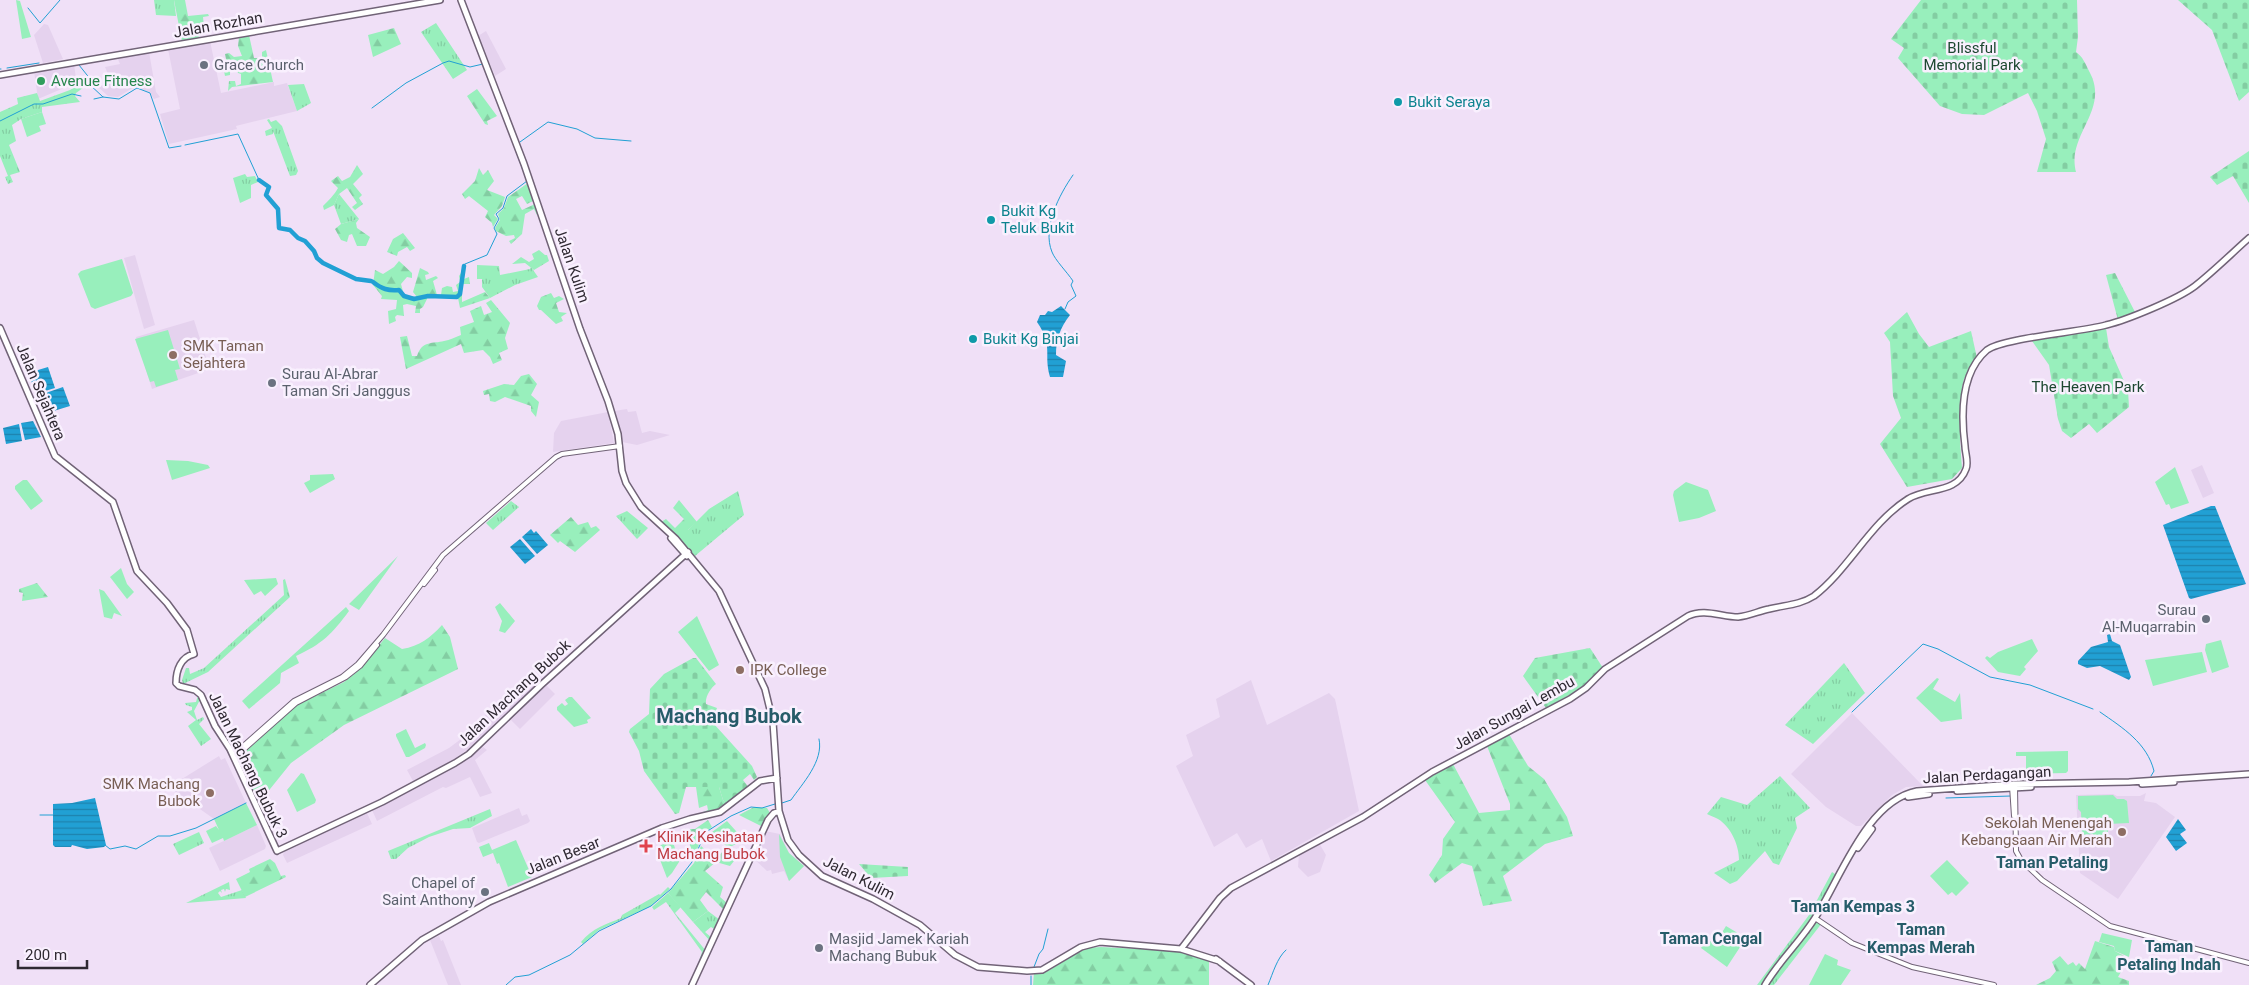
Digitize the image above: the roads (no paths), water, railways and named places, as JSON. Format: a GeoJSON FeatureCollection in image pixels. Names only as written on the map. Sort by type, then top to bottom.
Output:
{"type":"FeatureCollection","features":[{"type":"Feature","properties":{"kind":"main road","name":"Jalan Rozhan"},"geometry":{"type":"LineString","coordinates":[[0,74],[440,0]]}},
{"type":"Feature","properties":{"kind":"main road"},"geometry":{"type":"LineString","coordinates":[[455,0],[464,7]]}},
{"type":"Feature","properties":{"kind":"main road","name":"Jalan Kulim"},"geometry":{"type":"LineString","coordinates":[[461,0],[524,164],[580,329],[608,402],[620,446],[622,471],[629,490],[641,507],[666,529],[715,586],[726,603],[744,647],[765,689],[772,712],[778,807],[791,846],[813,869],[828,879],[885,905],[920,925],[955,956],[974,966],[1000,970],[1035,971],[1045,968],[1092,943],[1190,948],[1213,956],[1251,985]]}},
{"type":"Feature","properties":{"kind":"main road","name":"Jalan Sungai Lembu"},"geometry":{"type":"LineString","coordinates":[[1182,948],[1228,890],[1363,817],[1432,772],[1570,699],[1586,688],[1605,669],[1688,616],[1704,613],[1746,616],[1767,609],[1797,604],[1814,596],[1899,506],[1919,494],[1950,486],[1966,470],[1964,437],[1965,390],[1970,375],[1987,351],[1992,347],[2015,342],[2105,326],[2146,310],[2195,286],[2249,238]]}},
{"type":"Feature","properties":{"kind":"main road","name":"Jalan Sejahtera"},"geometry":{"type":"LineString","coordinates":[[0,328],[55,456],[113,502],[137,571],[167,603],[187,630],[194,654]]}},
{"type":"Feature","properties":{"kind":"main road","name":"Jalan Kulim"},"geometry":{"type":"LineString","coordinates":[[666,529],[678,546],[688,555]]}},
{"type":"Feature","properties":{"kind":"main road"},"geometry":{"type":"LineString","coordinates":[[678,546],[679,559]]}},
{"type":"Feature","properties":{"kind":"main road"},"geometry":{"type":"LineString","coordinates":[[679,559],[688,555]]}},
{"type":"Feature","properties":{"kind":"main road","name":"Jalan Machang Bubok"},"geometry":{"type":"LineString","coordinates":[[277,851],[382,802],[461,759],[478,747],[541,684],[679,559],[688,555]]}},
{"type":"Feature","properties":{"kind":"main road","name":"Jalan Machang Bubuk 3"},"geometry":{"type":"LineString","coordinates":[[194,654],[186,656],[182,660],[176,683],[200,694],[215,726],[233,756],[277,851]]}},
{"type":"Feature","properties":{"kind":"main road","name":"Jalan Perdagangan"},"geometry":{"type":"LineString","coordinates":[[1765,985],[1817,919],[1860,837],[1895,800],[1917,791],[2249,775]]}},
{"type":"Feature","properties":{"kind":"main road","name":"Jalan Besar"},"geometry":{"type":"LineString","coordinates":[[370,985],[422,940],[498,897],[662,828],[720,812],[760,781],[777,778]]}},
{"type":"Feature","properties":{"kind":"main road"},"geometry":{"type":"LineString","coordinates":[[692,985],[768,820],[778,807]]}},
{"type":"Feature","properties":{"kind":"main road"},"geometry":{"type":"LineString","coordinates":[[1188,939],[1190,948]]}},
{"type":"Feature","properties":{"kind":"main road","name":"Jalan Kulim"},"geometry":{"type":"LineString","coordinates":[[1182,948],[1219,961]]}},
{"type":"Feature","properties":{"kind":"street"},"geometry":{"type":"LineString","coordinates":[[233,756],[296,703],[343,679],[360,666],[429,578],[439,564],[440,559],[556,457],[562,454],[620,446]]}},
{"type":"Feature","properties":{"kind":"street"},"geometry":{"type":"LineString","coordinates":[[2013,786],[2016,848],[2021,860],[2042,880],[2104,923],[2249,963]]}},
{"type":"Feature","properties":{"kind":"street"},"geometry":{"type":"LineString","coordinates":[[1817,919],[1852,944],[1912,967],[1994,985]]}},
{"type":"Feature","properties":{"kind":"water"},"geometry":{"type":"Polygon","coordinates":[[[1061,306],[1070,315],[1059,334],[1056,355],[1066,361],[1063,377],[1050,377],[1047,361],[1047,344],[1037,322],[1040,315],[1045,315],[1048,311],[1052,312],[1061,306]]]}},
{"type":"Feature","properties":{"kind":"water"},"geometry":{"type":"Polygon","coordinates":[[[48,367],[55,388],[45,391],[42,386],[34,388],[28,373],[48,367]]]}},
{"type":"Feature","properties":{"kind":"water"},"geometry":{"type":"Polygon","coordinates":[[[63,387],[70,406],[47,413],[40,395],[63,387]]]}},
{"type":"Feature","properties":{"kind":"water"},"geometry":{"type":"Polygon","coordinates":[[[33,421],[41,437],[25,440],[21,423],[33,421]]]}},
{"type":"Feature","properties":{"kind":"water"},"geometry":{"type":"Polygon","coordinates":[[[19,424],[22,441],[6,444],[3,428],[19,424]]]}},
{"type":"Feature","properties":{"kind":"water"},"geometry":{"type":"Polygon","coordinates":[[[2215,506],[2246,584],[2191,599],[2189,598],[2163,525],[2215,506]]]}},
{"type":"Feature","properties":{"kind":"water"},"geometry":{"type":"Polygon","coordinates":[[[531,529],[534,533],[536,531],[548,545],[537,554],[522,537],[531,529]]]}},
{"type":"Feature","properties":{"kind":"water"},"geometry":{"type":"Polygon","coordinates":[[[520,539],[535,556],[525,564],[510,547],[520,539]]]}},
{"type":"Feature","properties":{"kind":"water"},"geometry":{"type":"Polygon","coordinates":[[[2110,634],[2112,641],[2120,645],[2131,677],[2129,680],[2100,666],[2087,668],[2078,664],[2078,661],[2091,647],[2108,642],[2107,635],[2110,634]]]}},
{"type":"Feature","properties":{"kind":"water"},"geometry":{"type":"Polygon","coordinates":[[[95,798],[106,845],[104,847],[87,849],[72,845],[71,847],[55,847],[53,845],[53,804],[72,803],[95,798]]]}},
{"type":"Feature","properties":{"kind":"water"},"geometry":{"type":"Polygon","coordinates":[[[2178,819],[2186,830],[2180,834],[2187,843],[2176,851],[2166,837],[2178,819]]]}},
{"type":"Feature","properties":{"kind":"waterway"},"geometry":{"type":"LineString","coordinates":[[28,8],[40,23],[60,0]]}},
{"type":"Feature","properties":{"kind":"waterway"},"geometry":{"type":"LineString","coordinates":[[372,108],[406,83],[443,63],[449,61],[470,67],[483,64]]}},
{"type":"Feature","properties":{"kind":"waterway"},"geometry":{"type":"LineString","coordinates":[[7,68],[39,63]]}},
{"type":"Feature","properties":{"kind":"waterway"},"geometry":{"type":"LineString","coordinates":[[79,65],[91,80],[88,83],[103,97],[119,99],[137,88],[150,93],[169,148],[181,146]]}},
{"type":"Feature","properties":{"kind":"waterway"},"geometry":{"type":"LineString","coordinates":[[0,121],[34,104],[43,104],[72,94],[81,96]]}},
{"type":"Feature","properties":{"kind":"waterway"},"geometry":{"type":"LineString","coordinates":[[94,99],[103,97]]}},
{"type":"Feature","properties":{"kind":"waterway"},"geometry":{"type":"LineString","coordinates":[[520,142],[548,122],[577,129],[595,138],[631,141]]}},
{"type":"Feature","properties":{"kind":"waterway"},"geometry":{"type":"LineString","coordinates":[[185,145],[238,134],[259,180]]}},
{"type":"Feature","properties":{"kind":"waterway"},"geometry":{"type":"LineString","coordinates":[[465,264],[487,255],[497,234],[494,228],[499,219],[496,214],[503,208],[507,196],[527,181],[514,146]]}},
{"type":"Feature","properties":{"kind":"waterway"},"geometry":{"type":"LineString","coordinates":[[1065,309],[1068,302],[1076,296],[1071,285],[1073,281],[1052,252],[1049,243],[1049,233],[1054,212],[1062,192],[1073,175]]}},
{"type":"Feature","properties":{"kind":"waterway"},"geometry":{"type":"LineString","coordinates":[[259,180],[269,187],[266,195],[278,209],[279,228],[290,230],[298,238],[305,241],[323,263],[356,279],[371,281]]}},
{"type":"Feature","properties":{"kind":"waterway"},"geometry":{"type":"LineString","coordinates":[[373,282],[385,289],[399,290],[404,296],[414,299],[428,296],[457,297],[460,294],[464,266]]}},
{"type":"Feature","properties":{"kind":"waterway"},"geometry":{"type":"LineString","coordinates":[[1852,712],[1923,644],[1938,649],[1990,677],[2030,685],[2093,709]]}},
{"type":"Feature","properties":{"kind":"waterway"},"geometry":{"type":"LineString","coordinates":[[2100,712],[2125,730],[2140,744],[2151,761],[2154,771],[2151,776]]}},
{"type":"Feature","properties":{"kind":"waterway"},"geometry":{"type":"LineString","coordinates":[[779,804],[791,800],[811,772],[818,756],[819,739]]}},
{"type":"Feature","properties":{"kind":"waterway"},"geometry":{"type":"LineString","coordinates":[[1946,798],[2011,796]]}},
{"type":"Feature","properties":{"kind":"waterway"},"geometry":{"type":"LineString","coordinates":[[105,845],[110,849],[125,846],[136,849],[158,836],[170,836],[196,828],[246,803]]}},
{"type":"Feature","properties":{"kind":"waterway"},"geometry":{"type":"LineString","coordinates":[[506,985],[515,977],[529,975],[570,955],[599,931],[651,906],[671,889],[692,862],[706,832],[731,816],[751,807],[762,808],[775,804]]}},
{"type":"Feature","properties":{"kind":"waterway"},"geometry":{"type":"LineString","coordinates":[[40,815],[53,815]]}},
{"type":"Feature","properties":{"kind":"waterway"},"geometry":{"type":"LineString","coordinates":[[1034,967],[1043,949],[1048,929]]}},
{"type":"Feature","properties":{"kind":"waterway"},"geometry":{"type":"LineString","coordinates":[[1268,985],[1278,961],[1286,950]]}},
{"type":"Feature","properties":{"kind":"waterway"},"geometry":{"type":"LineString","coordinates":[[1031,976],[1031,985]]}},
{"type":"Feature","properties":{"kind":"place","name":"Grace Church"},"geometry":{"type":"Point","coordinates":[204,65]}},
{"type":"Feature","properties":{"kind":"place","name":"Avenue Fitness"},"geometry":{"type":"Point","coordinates":[41,81]}},
{"type":"Feature","properties":{"kind":"place","name":"Bukit Seraya"},"geometry":{"type":"Point","coordinates":[1398,102]}},
{"type":"Feature","properties":{"kind":"place","name":"Bukit Kg Teluk Bukit"},"geometry":{"type":"Point","coordinates":[991,220]}},
{"type":"Feature","properties":{"kind":"place","name":"Bukit Kg Binjai"},"geometry":{"type":"Point","coordinates":[973,339]}},
{"type":"Feature","properties":{"kind":"place","name":"SMK Taman Sejahtera"},"geometry":{"type":"Point","coordinates":[173,355]}},
{"type":"Feature","properties":{"kind":"place","name":"Surau Al-Abrar Taman Sri Janggus"},"geometry":{"type":"Point","coordinates":[272,383]}},
{"type":"Feature","properties":{"kind":"place","name":"Surau Al-Muqarrabin"},"geometry":{"type":"Point","coordinates":[2206,619]}},
{"type":"Feature","properties":{"kind":"place","name":"IPK College"},"geometry":{"type":"Point","coordinates":[740,670]}},
{"type":"Feature","properties":{"kind":"place","name":"SMK Machang Bubok"},"geometry":{"type":"Point","coordinates":[210,793]}},
{"type":"Feature","properties":{"kind":"place","name":"Sekolah Menengah Kebangsaan Air Merah"},"geometry":{"type":"Point","coordinates":[2122,832]}},
{"type":"Feature","properties":{"kind":"place","name":"Klinik Kesihatan Machang Bubok"},"geometry":{"type":"Point","coordinates":[646,846]}},
{"type":"Feature","properties":{"kind":"place","name":"Chapel of Saint Anthony"},"geometry":{"type":"Point","coordinates":[485,892]}},
{"type":"Feature","properties":{"kind":"place","name":"Masjid Jamek Kariah Machang Bubuk"},"geometry":{"type":"Point","coordinates":[819,948]}},
{"type":"Feature","properties":{"kind":"district","name":"Machang Bubok"},"geometry":{"type":"Point","coordinates":[729,716]}},
{"type":"Feature","properties":{"kind":"district","name":"Taman Petaling"},"geometry":{"type":"Point","coordinates":[2052,862]}},
{"type":"Feature","properties":{"kind":"district","name":"Taman Kempas 3"},"geometry":{"type":"Point","coordinates":[1853,906]}},
{"type":"Feature","properties":{"kind":"district","name":"Taman Cengal"},"geometry":{"type":"Point","coordinates":[1711,938]}},
{"type":"Feature","properties":{"kind":"district","name":"Taman Kempas Merah"},"geometry":{"type":"Point","coordinates":[1921,938]}},
{"type":"Feature","properties":{"kind":"district","name":"Taman Petaling Indah"},"geometry":{"type":"Point","coordinates":[2169,955]}},
{"type":"Feature","properties":{"kind":"park label","name":"Blissful Memorial Park"},"geometry":{"type":"Point","coordinates":[1972,56]}},
{"type":"Feature","properties":{"kind":"park label","name":"The Heaven Park"},"geometry":{"type":"Point","coordinates":[2088,387]}}]}
